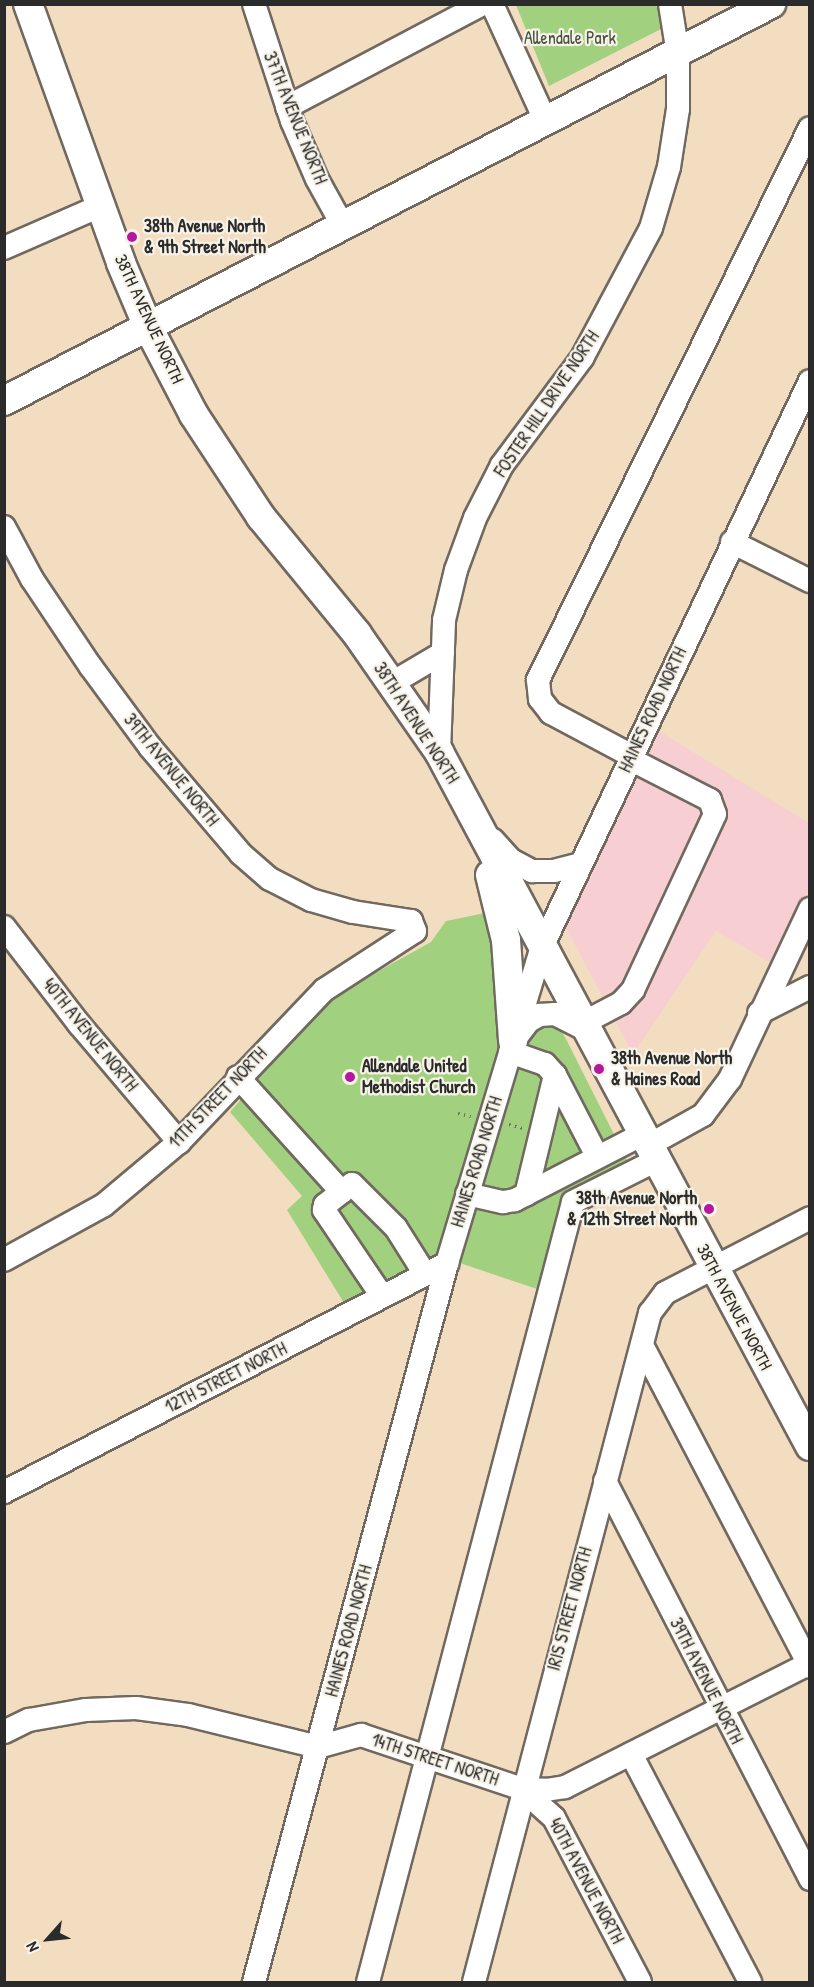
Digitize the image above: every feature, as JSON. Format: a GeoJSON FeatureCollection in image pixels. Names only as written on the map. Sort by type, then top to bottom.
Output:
{"type":"FeatureCollection","features":[{"type":"Feature","properties":{"kind":"main road","name":"38TH AVENUE NORTH"},"geometry":{"type":"LineString","coordinates":[[28,4],[100,206],[148,327],[194,415],[261,518],[392,683],[439,752],[650,1146],[712,1268],[810,1446]]}},
{"type":"Feature","properties":{"kind":"main road"},"geometry":{"type":"LineString","coordinates":[[4,401],[344,228],[545,120],[678,54],[759,6]]}},
{"type":"Feature","properties":{"kind":"main road"},"geometry":{"type":"LineString","coordinates":[[478,824],[478,839],[498,897],[506,940],[512,1047]]}},
{"type":"Feature","properties":{"kind":"street","name":"37TH AVENUE NORTH"},"geometry":{"type":"LineString","coordinates":[[254,4],[287,107],[317,179],[344,228]]}},
{"type":"Feature","properties":{"kind":"street"},"geometry":{"type":"LineString","coordinates":[[287,107],[482,4]]}},
{"type":"Feature","properties":{"kind":"street"},"geometry":{"type":"LineString","coordinates":[[492,4],[545,120]]}},
{"type":"Feature","properties":{"kind":"street","name":"FOSTER HILL DRIVE NORTH"},"geometry":{"type":"LineString","coordinates":[[439,752],[444,620],[456,570],[475,518],[502,465],[582,358],[651,228],[669,166],[678,109],[678,54],[670,4]]}},
{"type":"Feature","properties":{"kind":"street"},"geometry":{"type":"LineString","coordinates":[[597,1156],[555,1075],[545,1064],[512,1047],[529,1021],[540,1016],[555,1014],[585,1027],[621,1003],[633,990],[715,814],[710,800],[551,713],[540,699],[538,680],[810,128]]}},
{"type":"Feature","properties":{"kind":"street"},"geometry":{"type":"LineString","coordinates":[[4,248],[100,206]]}},
{"type":"Feature","properties":{"kind":"street","name":"HAINES ROAD NORTH"},"geometry":{"type":"LineString","coordinates":[[254,1983],[447,1263],[542,947],[810,381]]}},
{"type":"Feature","properties":{"kind":"street","name":"39TH AVENUE NORTH"},"geometry":{"type":"LineString","coordinates":[[4,527],[32,579],[97,676],[150,747],[240,854],[270,879],[311,900],[353,912],[411,921]]}},
{"type":"Feature","properties":{"kind":"street"},"geometry":{"type":"LineString","coordinates":[[732,542],[810,580]]}},
{"type":"Feature","properties":{"kind":"street"},"geometry":{"type":"LineString","coordinates":[[392,683],[443,653]]}},
{"type":"Feature","properties":{"kind":"street"},"geometry":{"type":"LineString","coordinates":[[478,824],[511,860],[532,871],[554,871],[581,864]]}},
{"type":"Feature","properties":{"kind":"street"},"geometry":{"type":"LineString","coordinates":[[368,1983],[573,1202],[650,1146],[703,1114],[729,1079],[810,909]]}},
{"type":"Feature","properties":{"kind":"street","name":"11TH STREET NORTH"},"geometry":{"type":"LineString","coordinates":[[4,1260],[104,1204],[179,1142],[238,1077],[324,990],[409,938],[415,931],[411,921]]}},
{"type":"Feature","properties":{"kind":"street","name":"40TH AVENUE NORTH"},"geometry":{"type":"LineString","coordinates":[[4,927],[79,1024],[179,1142]]}},
{"type":"Feature","properties":{"kind":"street"},"geometry":{"type":"LineString","coordinates":[[759,1013],[810,987]]}},
{"type":"Feature","properties":{"kind":"street"},"geometry":{"type":"LineString","coordinates":[[526,1195],[555,1075]]}},
{"type":"Feature","properties":{"kind":"street"},"geometry":{"type":"LineString","coordinates":[[238,1077],[342,1192]]}},
{"type":"Feature","properties":{"kind":"street"},"geometry":{"type":"LineString","coordinates":[[467,1194],[502,1202],[526,1195],[597,1156],[650,1146]]}},
{"type":"Feature","properties":{"kind":"street"},"geometry":{"type":"LineString","coordinates":[[382,1296],[324,1210],[342,1192],[355,1184],[402,1236],[424,1274]]}},
{"type":"Feature","properties":{"kind":"street"},"geometry":{"type":"LineString","coordinates":[[712,1268],[810,1218]]}},
{"type":"Feature","properties":{"kind":"street","name":"12TH STREET NORTH"},"geometry":{"type":"LineString","coordinates":[[4,1492],[447,1263]]}},
{"type":"Feature","properties":{"kind":"street","name":"IRIS STREET NORTH"},"geometry":{"type":"LineString","coordinates":[[474,1983],[522,1789],[650,1313],[665,1293],[712,1268]]}},
{"type":"Feature","properties":{"kind":"street"},"geometry":{"type":"LineString","coordinates":[[642,1345],[809,1664]]}},
{"type":"Feature","properties":{"kind":"street","name":"39TH AVENUE NORTH"},"geometry":{"type":"LineString","coordinates":[[605,1481],[719,1709],[810,1879]]}},
{"type":"Feature","properties":{"kind":"street","name":"14TH STREET NORTH"},"geometry":{"type":"LineString","coordinates":[[4,1732],[29,1720],[86,1710],[136,1708],[188,1715],[318,1747],[361,1736],[522,1789],[566,1787],[809,1664]]}},
{"type":"Feature","properties":{"kind":"street"},"geometry":{"type":"LineString","coordinates":[[631,1754],[750,1983]]}},
{"type":"Feature","properties":{"kind":"street","name":"40TH AVENUE NORTH"},"geometry":{"type":"LineString","coordinates":[[522,1789],[554,1818],[640,1983]]}},
{"type":"Feature","properties":{"kind":"path"},"geometry":{"type":"LineString","coordinates":[[458,1113],[480,1118]]}},
{"type":"Feature","properties":{"kind":"shaded area"},"geometry":{"type":"Polygon","coordinates":[[[654,728],[809,823],[809,888],[773,964],[716,931],[633,1054],[563,922],[654,728]]]}},
{"type":"Feature","properties":{"kind":"green space","name":"Allendale Park"},"geometry":{"type":"Polygon","coordinates":[[[516,5],[660,5],[665,27],[549,86],[516,5]]]}},
{"type":"Feature","properties":{"kind":"green space"},"geometry":{"type":"Polygon","coordinates":[[[490,912],[547,1024],[557,1024],[566,1039],[633,1172],[573,1202],[549,1293],[436,1255],[344,1303],[287,1210],[302,1196],[230,1112],[309,1020],[348,988],[431,942],[446,921],[490,912]]]}},
{"type":"Feature","properties":{"kind":"place","name":"38th Avenue North & 9th Street North"},"geometry":{"type":"Point","coordinates":[132,237]}},
{"type":"Feature","properties":{"kind":"place","name":"38th Avenue North & Haines Road"},"geometry":{"type":"Point","coordinates":[599,1069]}},
{"type":"Feature","properties":{"kind":"place","name":"Allendale United Methodist Church"},"geometry":{"type":"Point","coordinates":[350,1077]}},
{"type":"Feature","properties":{"kind":"place","name":"38th Avenue North & 12th Street North"},"geometry":{"type":"Point","coordinates":[709,1209]}}]}
